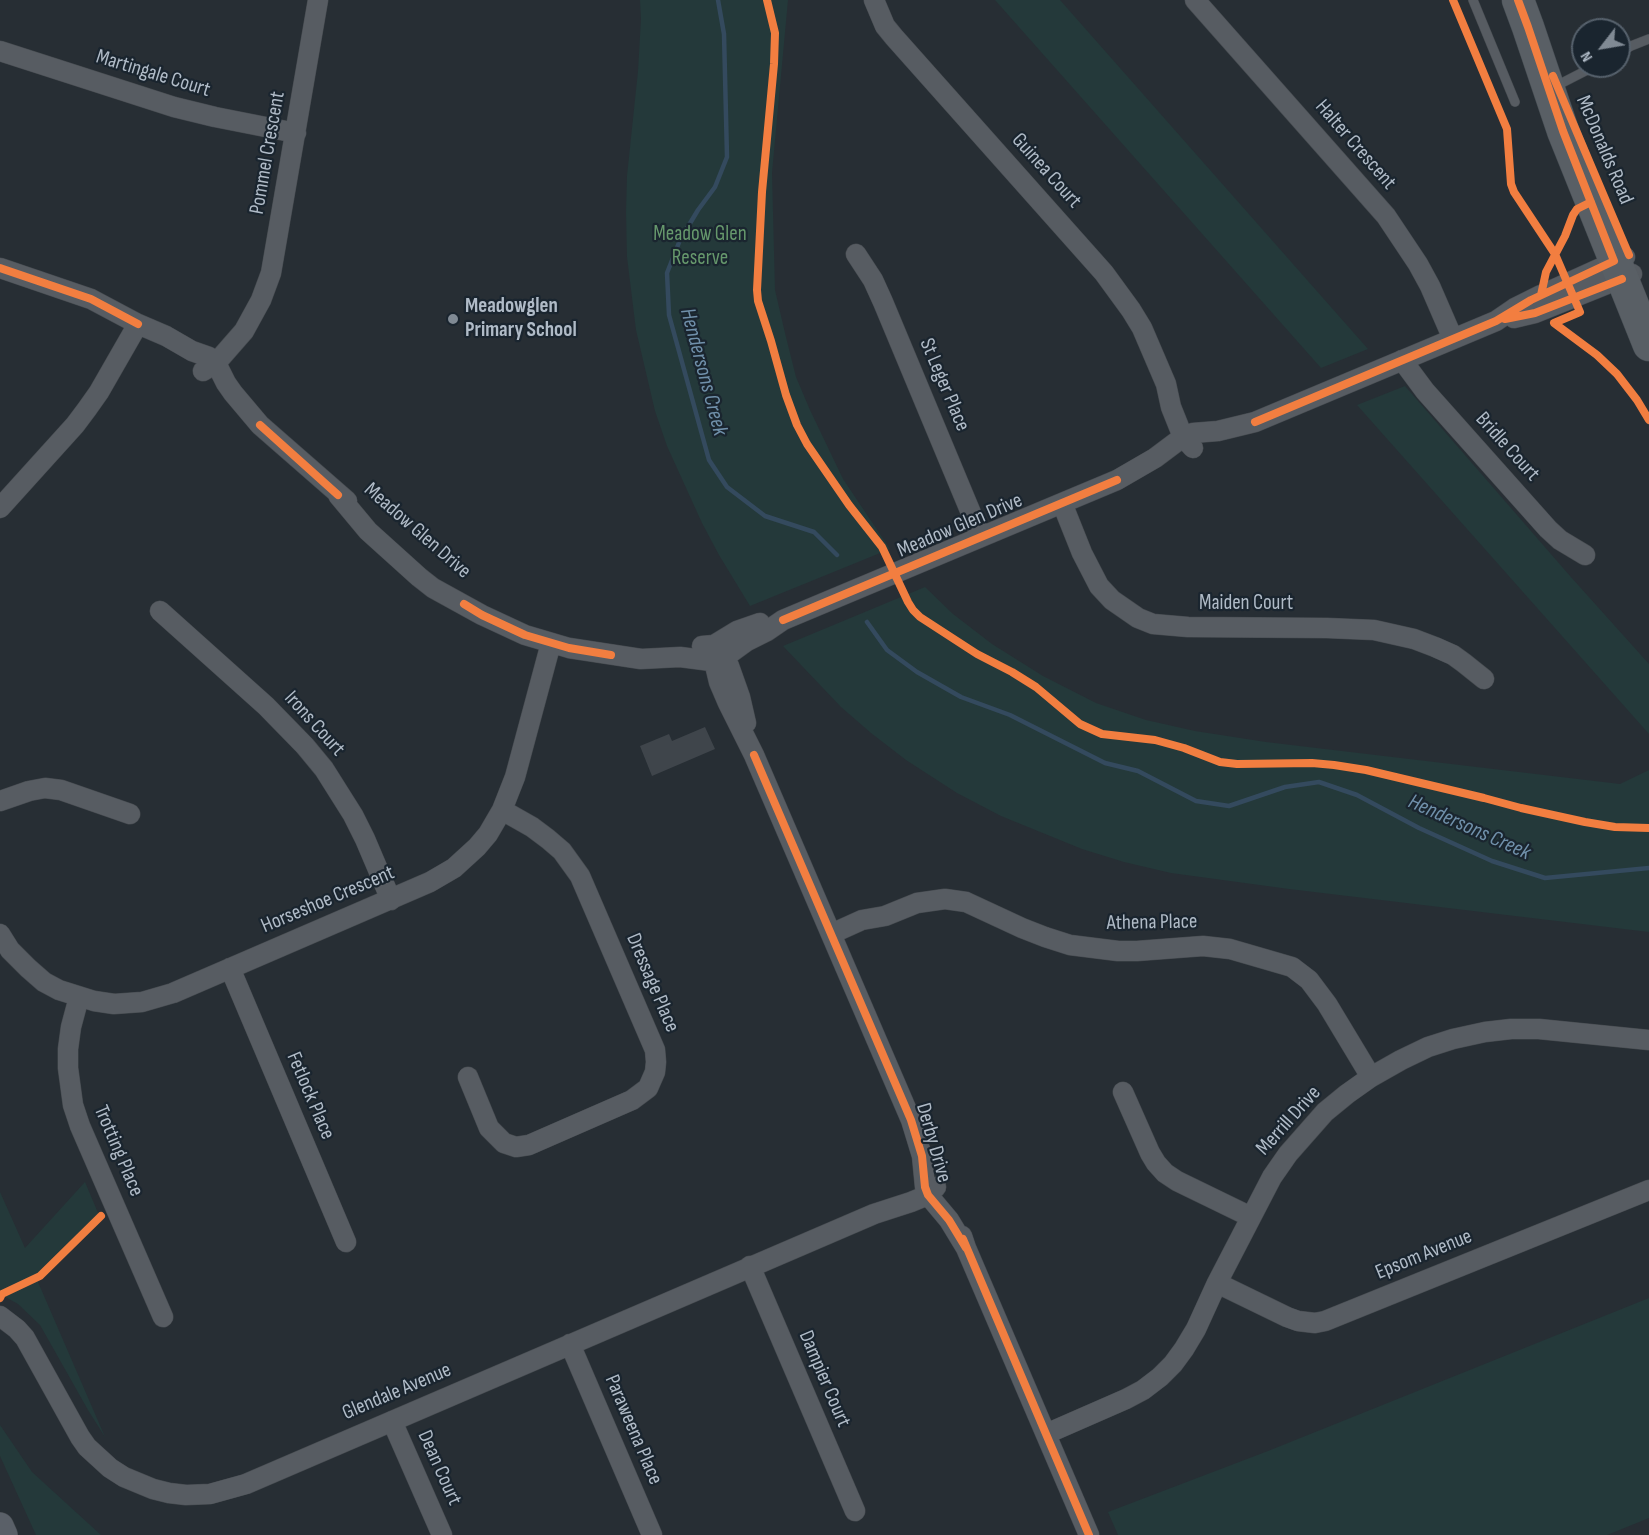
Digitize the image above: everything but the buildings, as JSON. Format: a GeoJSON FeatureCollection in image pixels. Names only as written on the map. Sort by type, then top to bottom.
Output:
{"type":"FeatureCollection","features":[{"type":"Feature","properties":{"kind":"main road","name":"McDonalds Road"},"geometry":{"type":"LineString","coordinates":[[1523,14],[1553,88],[1563,131],[1625,267],[1649,345]]}},
{"type":"Feature","properties":{"kind":"main road","name":"McDonalds Road"},"geometry":{"type":"LineString","coordinates":[[1625,267],[1649,303]]}},
{"type":"Feature","properties":{"kind":"main road"},"geometry":{"type":"LineString","coordinates":[[0,1526],[4,1535]]}},
{"type":"Feature","properties":{"kind":"street","name":"Pommel Crescent"},"geometry":{"type":"LineString","coordinates":[[209,364],[254,311],[266,288],[274,258],[318,0]]}},
{"type":"Feature","properties":{"kind":"street","name":"Guinea Court"},"geometry":{"type":"LineString","coordinates":[[874,0],[885,26],[894,37],[1104,273],[1131,310],[1142,328],[1166,384],[1171,407],[1190,439]]}},
{"type":"Feature","properties":{"kind":"street","name":"Halter Crescent"},"geometry":{"type":"LineString","coordinates":[[1196,0],[1386,216],[1430,286],[1453,339]]}},
{"type":"Feature","properties":{"kind":"street","name":"Martingale Court"},"geometry":{"type":"LineString","coordinates":[[0,51],[174,107],[296,133]]}},
{"type":"Feature","properties":{"kind":"street","name":"St Leger Place"},"geometry":{"type":"LineString","coordinates":[[856,254],[873,280],[883,302],[981,537]]}},
{"type":"Feature","properties":{"kind":"street","name":"Meadow Glen Drive"},"geometry":{"type":"LineString","coordinates":[[209,364],[219,396],[260,425],[338,495],[368,531],[433,588],[501,625],[568,648],[612,655],[670,645],[708,646],[718,654],[737,631],[763,622],[783,620],[1117,480],[1156,471],[1182,453],[1190,439],[1222,444],[1255,423],[1496,321],[1535,313],[1625,267]]}},
{"type":"Feature","properties":{"kind":"street"},"geometry":{"type":"LineString","coordinates":[[0,268],[91,299],[138,324],[167,352],[177,358],[195,365],[209,364]]}},
{"type":"Feature","properties":{"kind":"street"},"geometry":{"type":"LineString","coordinates":[[0,508],[87,409],[138,324]]}},
{"type":"Feature","properties":{"kind":"street","name":"Bridle Court"},"geometry":{"type":"LineString","coordinates":[[1402,360],[1425,391],[1548,529],[1560,540],[1585,555]]}},
{"type":"Feature","properties":{"kind":"street","name":"Maiden Court"},"geometry":{"type":"LineString","coordinates":[[1062,503],[1090,571],[1099,586],[1112,600],[1138,618],[1153,624],[1168,626],[1374,630],[1414,639],[1435,647],[1464,663],[1484,679]]}},
{"type":"Feature","properties":{"kind":"street","name":"Irons Court"},"geometry":{"type":"LineString","coordinates":[[160,611],[287,726],[317,761],[353,815],[391,900]]}},
{"type":"Feature","properties":{"kind":"street","name":"Horseshoe Crescent"},"geometry":{"type":"LineString","coordinates":[[0,934],[28,969],[59,990],[79,997],[114,1004],[142,1002],[173,993],[442,876],[465,859],[488,834],[502,810],[515,777],[551,644]]}},
{"type":"Feature","properties":{"kind":"street","name":"Derby Drive"},"geometry":{"type":"LineString","coordinates":[[718,654],[740,698],[754,755],[911,1120],[930,1189],[966,1248],[1089,1535]]}},
{"type":"Feature","properties":{"kind":"street"},"geometry":{"type":"LineString","coordinates":[[0,801],[45,788],[61,790],[130,814]]}},
{"type":"Feature","properties":{"kind":"street","name":"Dressage Place"},"geometry":{"type":"LineString","coordinates":[[468,1077],[494,1135],[504,1143],[523,1147],[632,1100],[648,1088],[655,1072],[655,1050],[580,876],[562,851],[548,839],[502,810]]}},
{"type":"Feature","properties":{"kind":"street","name":"Athena Place"},"geometry":{"type":"LineString","coordinates":[[833,939],[862,920],[885,916],[917,903],[956,900],[977,906],[998,918],[1070,945],[1128,951],[1216,947],[1230,949],[1282,963],[1292,967],[1309,980],[1327,1004],[1371,1077]]}},
{"type":"Feature","properties":{"kind":"street","name":"Fetlock Place"},"geometry":{"type":"LineString","coordinates":[[230,968],[346,1242]]}},
{"type":"Feature","properties":{"kind":"street","name":"Trotting Place"},"geometry":{"type":"LineString","coordinates":[[79,997],[68,1049],[73,1106],[163,1317]]}},
{"type":"Feature","properties":{"kind":"street","name":"Merrill Drive"},"geometry":{"type":"LineString","coordinates":[[1046,1434],[1143,1390],[1173,1364],[1196,1329],[1272,1177],[1288,1154],[1325,1112],[1371,1077],[1428,1047],[1485,1032],[1539,1029],[1649,1040]]}},
{"type":"Feature","properties":{"kind":"street"},"geometry":{"type":"LineString","coordinates":[[1123,1092],[1150,1153],[1164,1173],[1251,1217]]}},
{"type":"Feature","properties":{"kind":"street","name":"Glendale Avenue"},"geometry":{"type":"LineString","coordinates":[[0,1316],[25,1338],[87,1447],[110,1468],[138,1484],[161,1491],[198,1495],[228,1490],[246,1484],[750,1266],[874,1214],[911,1202],[930,1189]]}},
{"type":"Feature","properties":{"kind":"street","name":"Epsom Avenue"},"geometry":{"type":"LineString","coordinates":[[1217,1283],[1287,1317],[1316,1323],[1649,1190]]}},
{"type":"Feature","properties":{"kind":"street","name":"Dampier Court"},"geometry":{"type":"LineString","coordinates":[[750,1266],[855,1511]]}},
{"type":"Feature","properties":{"kind":"street","name":"Paraweena Place"},"geometry":{"type":"LineString","coordinates":[[570,1344],[652,1535]]}},
{"type":"Feature","properties":{"kind":"street","name":"Dean Court"},"geometry":{"type":"LineString","coordinates":[[392,1420],[442,1535]]}},
{"type":"Feature","properties":{"kind":"lane"},"geometry":{"type":"LineString","coordinates":[[1473,0],[1515,102]]}},
{"type":"Feature","properties":{"kind":"lane"},"geometry":{"type":"LineString","coordinates":[[1631,46],[1649,39]]}},
{"type":"Feature","properties":{"kind":"lane"},"geometry":{"type":"LineString","coordinates":[[1553,88],[1572,78]]}},
{"type":"Feature","properties":{"kind":"green space","name":"Meadow Glen Reserve"},"geometry":{"type":"Polygon","coordinates":[[[640,0],[788,0],[772,173],[775,290],[796,377],[810,410],[843,479],[890,549],[750,606],[702,523],[667,446],[655,411],[636,330],[627,257],[626,212],[627,176],[638,71],[640,0]]]}},
{"type":"Feature","properties":{"kind":"green space"},"geometry":{"type":"Polygon","coordinates":[[[995,0],[1060,0],[1368,349],[1321,368],[995,0]]]}},
{"type":"Feature","properties":{"kind":"green space"},"geometry":{"type":"Polygon","coordinates":[[[1405,386],[1649,664],[1649,734],[1357,405],[1405,386]]]}},
{"type":"Feature","properties":{"kind":"green space"},"geometry":{"type":"Polygon","coordinates":[[[925,587],[953,614],[992,644],[1043,676],[1096,703],[1146,720],[1195,731],[1266,742],[1620,784],[1649,770],[1649,932],[1171,873],[1082,849],[1001,816],[957,793],[906,760],[871,733],[841,707],[783,646],[925,587]]]}},
{"type":"Feature","properties":{"kind":"green space"},"geometry":{"type":"Polygon","coordinates":[[[85,1182],[101,1220],[38,1282],[105,1437],[40,1325],[18,1304],[0,1294],[0,1192],[25,1248],[85,1182]]]}},
{"type":"Feature","properties":{"kind":"green space"},"geometry":{"type":"Polygon","coordinates":[[[1649,1298],[1649,1518],[1607,1535],[1118,1535],[1108,1512],[1268,1451],[1649,1298]]]}},
{"type":"Feature","properties":{"kind":"green space"},"geometry":{"type":"Polygon","coordinates":[[[0,1425],[32,1472],[101,1535],[36,1535],[0,1456],[0,1425]]]}},
{"type":"Feature","properties":{"kind":"waterway","name":"Hendersons Creek"},"geometry":{"type":"LineString","coordinates":[[718,0],[724,34],[727,157],[715,187],[680,240],[667,273],[669,315],[709,460],[727,487],[765,516],[814,532],[837,555]]}},
{"type":"Feature","properties":{"kind":"waterway","name":"Hendersons Creek"},"geometry":{"type":"LineString","coordinates":[[867,622],[887,650],[917,672],[961,697],[1010,715],[1105,763],[1138,771],[1196,801],[1229,806],[1285,787],[1319,782],[1357,795],[1419,828],[1492,861],[1545,878],[1649,868]]}},
{"type":"Feature","properties":{"kind":"cycle path"},"geometry":{"type":"LineString","coordinates":[[767,0],[775,33],[762,192],[758,301],[797,425],[807,444],[849,505],[882,547],[908,602],[920,617],[977,654],[1036,687],[1080,724],[1102,734],[1155,740],[1220,762],[1237,764],[1312,763],[1366,770],[1585,822],[1615,827],[1649,828]]}},
{"type":"Feature","properties":{"kind":"cycle path"},"geometry":{"type":"LineString","coordinates":[[1453,0],[1507,129],[1511,184],[1514,192],[1555,254],[1580,312],[1554,323],[1597,355],[1617,374],[1649,420]]}},
{"type":"Feature","properties":{"kind":"cycle path"},"geometry":{"type":"LineString","coordinates":[[1255,422],[1496,321],[1531,300],[1614,261],[1563,131],[1518,0]]}},
{"type":"Feature","properties":{"kind":"cycle path"},"geometry":{"type":"LineString","coordinates":[[1553,76],[1629,255]]}},
{"type":"Feature","properties":{"kind":"cycle path"},"geometry":{"type":"LineString","coordinates":[[1541,295],[1546,272],[1573,215],[1577,209],[1591,202]]}},
{"type":"Feature","properties":{"kind":"cycle path"},"geometry":{"type":"LineString","coordinates":[[0,268],[91,299],[138,324]]}},
{"type":"Feature","properties":{"kind":"cycle path"},"geometry":{"type":"LineString","coordinates":[[1505,319],[1535,313],[1622,279]]}},
{"type":"Feature","properties":{"kind":"cycle path"},"geometry":{"type":"LineString","coordinates":[[260,425],[338,495]]}},
{"type":"Feature","properties":{"kind":"cycle path"},"geometry":{"type":"LineString","coordinates":[[783,620],[1117,480]]}},
{"type":"Feature","properties":{"kind":"cycle path"},"geometry":{"type":"LineString","coordinates":[[464,604],[525,635],[569,648],[611,655]]}},
{"type":"Feature","properties":{"kind":"cycle path"},"geometry":{"type":"LineString","coordinates":[[754,755],[911,1120],[922,1156],[928,1195],[949,1220],[966,1248]]}},
{"type":"Feature","properties":{"kind":"cycle path"},"geometry":{"type":"LineString","coordinates":[[0,1298],[2,1294],[40,1276],[101,1216]]}},
{"type":"Feature","properties":{"kind":"cycle path"},"geometry":{"type":"LineString","coordinates":[[963,1239],[1089,1535]]}},
{"type":"Feature","properties":{"kind":"place","name":"Meadowglen Primary School"},"geometry":{"type":"Point","coordinates":[453,319]}}]}
